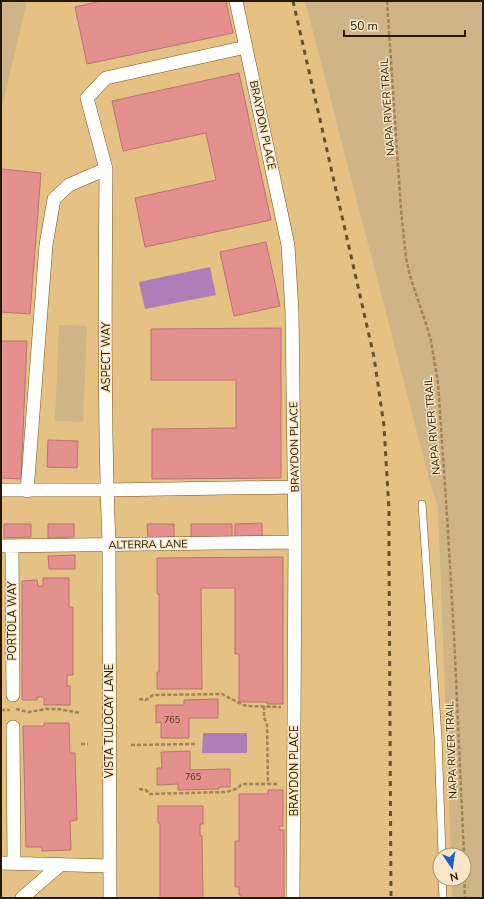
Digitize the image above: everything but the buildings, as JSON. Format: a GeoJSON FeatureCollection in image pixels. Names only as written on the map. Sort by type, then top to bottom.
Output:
{"type":"FeatureCollection","features":[{"type":"Feature","properties":{"kind":"street","name":"BRAYDON PLACE"},"geometry":{"type":"LineString","coordinates":[[236,1],[288,245],[292,320],[295,542],[293,898]]}},
{"type":"Feature","properties":{"kind":"street","name":"ASPECT WAY"},"geometry":{"type":"LineString","coordinates":[[109,544],[105,301],[106,169],[87,98],[106,78],[246,47]]}},
{"type":"Feature","properties":{"kind":"street"},"geometry":{"type":"LineString","coordinates":[[27,491],[46,245],[54,200],[69,184],[106,169]]}},
{"type":"Feature","properties":{"kind":"street"},"geometry":{"type":"LineString","coordinates":[[1,490],[27,491],[294,487]]}},
{"type":"Feature","properties":{"kind":"street","name":"ALTERRA LANE"},"geometry":{"type":"LineString","coordinates":[[6,546],[295,542]]}},
{"type":"Feature","properties":{"kind":"street","name":"VISTA TULOCAY LANE"},"geometry":{"type":"LineString","coordinates":[[109,544],[110,898]]}},
{"type":"Feature","properties":{"kind":"street","name":"PORTOLA WAY"},"geometry":{"type":"LineString","coordinates":[[6,546],[13,695]]}},
{"type":"Feature","properties":{"kind":"street"},"geometry":{"type":"LineString","coordinates":[[13,727],[7,863],[109,866]]}},
{"type":"Feature","properties":{"kind":"street"},"geometry":{"type":"LineString","coordinates":[[22,898],[60,865]]}},
{"type":"Feature","properties":{"kind":"lane"},"geometry":{"type":"LineString","coordinates":[[422,504],[438,737],[442,847]]}},
{"type":"Feature","properties":{"kind":"lane"},"geometry":{"type":"LineString","coordinates":[[442,887],[443,898]]}},
{"type":"Feature","properties":{"kind":"path","name":"NAPA RIVER TRAIL"},"geometry":{"type":"LineString","coordinates":[[388,1],[401,210],[406,258],[410,276],[431,341],[438,384],[454,635],[464,847]]}},
{"type":"Feature","properties":{"kind":"path"},"geometry":{"type":"LineString","coordinates":[[139,699],[146,700],[152,696],[222,694],[242,705],[294,707]]}},
{"type":"Feature","properties":{"kind":"path"},"geometry":{"type":"LineString","coordinates":[[264,706],[264,718],[268,723],[268,784]]}},
{"type":"Feature","properties":{"kind":"path"},"geometry":{"type":"LineString","coordinates":[[1,710],[15,709],[28,712],[58,709],[81,712]]}},
{"type":"Feature","properties":{"kind":"path"},"geometry":{"type":"LineString","coordinates":[[81,744],[88,744]]}},
{"type":"Feature","properties":{"kind":"path"},"geometry":{"type":"LineString","coordinates":[[131,745],[195,744]]}},
{"type":"Feature","properties":{"kind":"path"},"geometry":{"type":"LineString","coordinates":[[139,789],[146,790],[150,794],[227,792],[246,784],[294,784]]}},
{"type":"Feature","properties":{"kind":"path"},"geometry":{"type":"LineString","coordinates":[[465,887],[465,898]]}},
{"type":"Feature","properties":{"kind":"shaded area"},"geometry":{"type":"Polygon","coordinates":[[[1,1],[27,1],[1,111],[1,1]]]}},
{"type":"Feature","properties":{"kind":"shaded area"},"geometry":{"type":"Polygon","coordinates":[[[305,1],[483,1],[483,898],[452,898],[452,887],[472,887],[472,847],[451,847],[438,507],[431,486],[305,1]]]}},
{"type":"Feature","properties":{"kind":"shaded area"},"geometry":{"type":"Polygon","coordinates":[[[210,267],[216,295],[145,309],[139,282],[210,267]]]}},
{"type":"Feature","properties":{"kind":"shaded area"},"geometry":{"type":"Polygon","coordinates":[[[59,325],[87,326],[83,422],[55,421],[59,325]]]}},
{"type":"Feature","properties":{"kind":"shaded area"},"geometry":{"type":"Polygon","coordinates":[[[203,733],[247,733],[247,753],[202,753],[203,733]]]}},
{"type":"Feature","properties":{"kind":"railway"},"geometry":{"type":"LineString","coordinates":[[293,1],[374,357],[384,426],[389,510],[391,898]]}}]}
